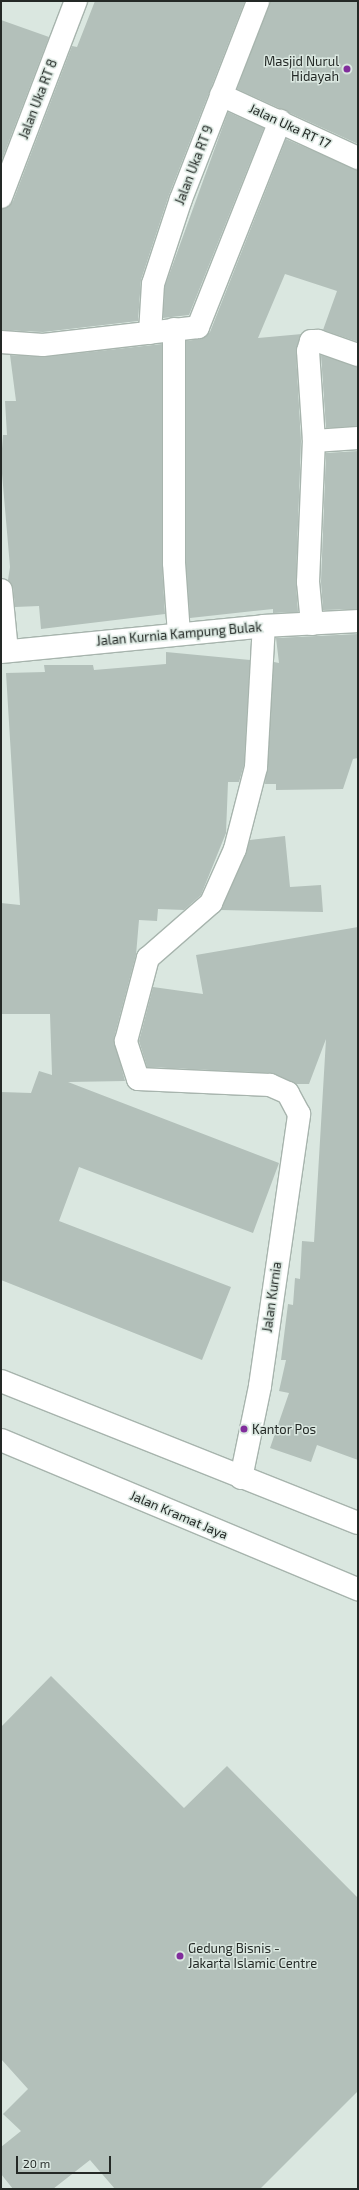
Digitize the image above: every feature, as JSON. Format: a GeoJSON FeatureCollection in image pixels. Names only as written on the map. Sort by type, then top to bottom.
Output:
{"type":"FeatureCollection","features":[{"type":"Feature","properties":{"kind":"street","name":"Jalan Uka RT 8"},"geometry":{"type":"LineString","coordinates":[[1,197],[76,1]]}},
{"type":"Feature","properties":{"kind":"street","name":"Jalan Uka RT 9"},"geometry":{"type":"LineString","coordinates":[[150,334],[153,284],[221,96],[258,1]]}},
{"type":"Feature","properties":{"kind":"street","name":"Jalan Uka RT 17"},"geometry":{"type":"LineString","coordinates":[[221,96],[280,121],[358,158]]}},
{"type":"Feature","properties":{"kind":"street"},"geometry":{"type":"LineString","coordinates":[[1,342],[43,345],[150,334],[174,329],[198,327],[280,121]]}},
{"type":"Feature","properties":{"kind":"street"},"geometry":{"type":"LineString","coordinates":[[174,329],[174,563],[179,634]]}},
{"type":"Feature","properties":{"kind":"street"},"geometry":{"type":"LineString","coordinates":[[312,624],[308,545],[314,441],[308,351],[311,341],[358,355]]}},
{"type":"Feature","properties":{"kind":"street"},"geometry":{"type":"LineString","coordinates":[[314,441],[358,438]]}},
{"type":"Feature","properties":{"kind":"street"},"geometry":{"type":"LineString","coordinates":[[1,590],[4,652]]}},
{"type":"Feature","properties":{"kind":"street","name":"Jalan Kurnia Kampung Bulak"},"geometry":{"type":"LineString","coordinates":[[4,652],[264,626],[358,621]]}},
{"type":"Feature","properties":{"kind":"street","name":"Jalan Kurnia"},"geometry":{"type":"LineString","coordinates":[[241,1478],[260,1386],[299,1114],[288,1093],[270,1085],[138,1079],[126,1041],[148,958],[211,903],[235,849],[256,767],[264,626]]}},
{"type":"Feature","properties":{"kind":"street"},"geometry":{"type":"LineString","coordinates":[[1,1381],[241,1478],[358,1523]]}},
{"type":"Feature","properties":{"kind":"street","name":"Jalan Kramat Jaya"},"geometry":{"type":"LineString","coordinates":[[1,1440],[358,1589]]}},
{"type":"Feature","properties":{"kind":"building"},"geometry":{"type":"Polygon","coordinates":[[[95,1],[245,1],[169,195],[141,280],[138,321],[43,332],[1,330],[1,209],[13,201],[72,46],[77,47],[95,1]]]}},
{"type":"Feature","properties":{"kind":"building"},"geometry":{"type":"Polygon","coordinates":[[[270,1],[358,1],[358,144],[237,89],[270,1]]]}},
{"type":"Feature","properties":{"kind":"building"},"geometry":{"type":"Polygon","coordinates":[[[1,20],[49,37],[1,162],[1,20]]]}},
{"type":"Feature","properties":{"kind":"building"},"geometry":{"type":"Polygon","coordinates":[[[228,112],[264,128],[189,315],[163,318],[165,286],[228,112]]]}},
{"type":"Feature","properties":{"kind":"building"},"geometry":{"type":"Polygon","coordinates":[[[286,139],[358,170],[358,342],[323,330],[337,291],[285,274],[258,338],[302,334],[296,352],[301,441],[296,581],[298,612],[273,613],[273,609],[190,618],[186,563],[186,341],[200,339],[210,332],[286,139]]]}},
{"type":"Feature","properties":{"kind":"building"},"geometry":{"type":"Polygon","coordinates":[[[162,344],[162,563],[165,614],[41,629],[39,606],[15,607],[13,588],[8,580],[10,567],[1,462],[3,435],[7,435],[5,401],[16,401],[10,355],[44,357],[162,344]]]}},
{"type":"Feature","properties":{"kind":"building"},"geometry":{"type":"Polygon","coordinates":[[[321,355],[358,367],[358,426],[326,428],[321,355]]]}},
{"type":"Feature","properties":{"kind":"building"},"geometry":{"type":"Polygon","coordinates":[[[358,451],[358,609],[323,610],[321,582],[326,453],[358,451]]]}},
{"type":"Feature","properties":{"kind":"building"},"geometry":{"type":"Polygon","coordinates":[[[358,634],[358,758],[353,759],[343,789],[276,790],[276,784],[265,784],[274,662],[279,663],[276,638],[358,634]]]}},
{"type":"Feature","properties":{"kind":"building"},"geometry":{"type":"Polygon","coordinates":[[[166,652],[250,660],[244,765],[239,782],[228,782],[226,833],[201,895],[184,910],[158,909],[157,921],[139,920],[136,955],[114,1038],[125,1081],[68,1082],[279,1163],[253,1233],[79,1167],[59,1221],[231,1287],[202,1360],[1,1280],[1,1092],[31,1093],[39,1071],[52,1075],[50,1014],[1,1014],[1,903],[20,905],[6,673],[45,672],[44,665],[93,665],[94,670],[166,664],[166,652]]]}},
{"type":"Feature","properties":{"kind":"building"},"geometry":{"type":"Polygon","coordinates":[[[285,836],[290,887],[321,885],[323,912],[221,910],[250,840],[285,836]]]}},
{"type":"Feature","properties":{"kind":"building"},"geometry":{"type":"Polygon","coordinates":[[[358,927],[358,1460],[317,1445],[311,1462],[270,1448],[289,1393],[279,1391],[286,1360],[281,1360],[288,1304],[293,1305],[295,1278],[300,1279],[302,1241],[314,1242],[326,1039],[309,1084],[296,1084],[271,1073],[147,1067],[139,1041],[153,987],[203,994],[196,955],[358,927]]]}},
{"type":"Feature","properties":{"kind":"building","name":"Gedung Bisnis - Jakarta Islamic Centre"},"geometry":{"type":"Polygon","coordinates":[[[51,1676],[184,1808],[227,1766],[358,1898],[358,2091],[260,2189],[115,2189],[90,2160],[53,2189],[13,2189],[1,2174],[1,2147],[21,2131],[3,2114],[28,2089],[1,2059],[1,1727],[51,1676]]]}},
{"type":"Feature","properties":{"kind":"place","name":"Masjid Nurul Hidayah"},"geometry":{"type":"Point","coordinates":[347,69]}},
{"type":"Feature","properties":{"kind":"place","name":"Kantor Pos"},"geometry":{"type":"Point","coordinates":[244,1429]}},
{"type":"Feature","properties":{"kind":"place","name":"Gedung Bisnis - Jakarta Islamic Centre"},"geometry":{"type":"Point","coordinates":[180,1956]}}]}
